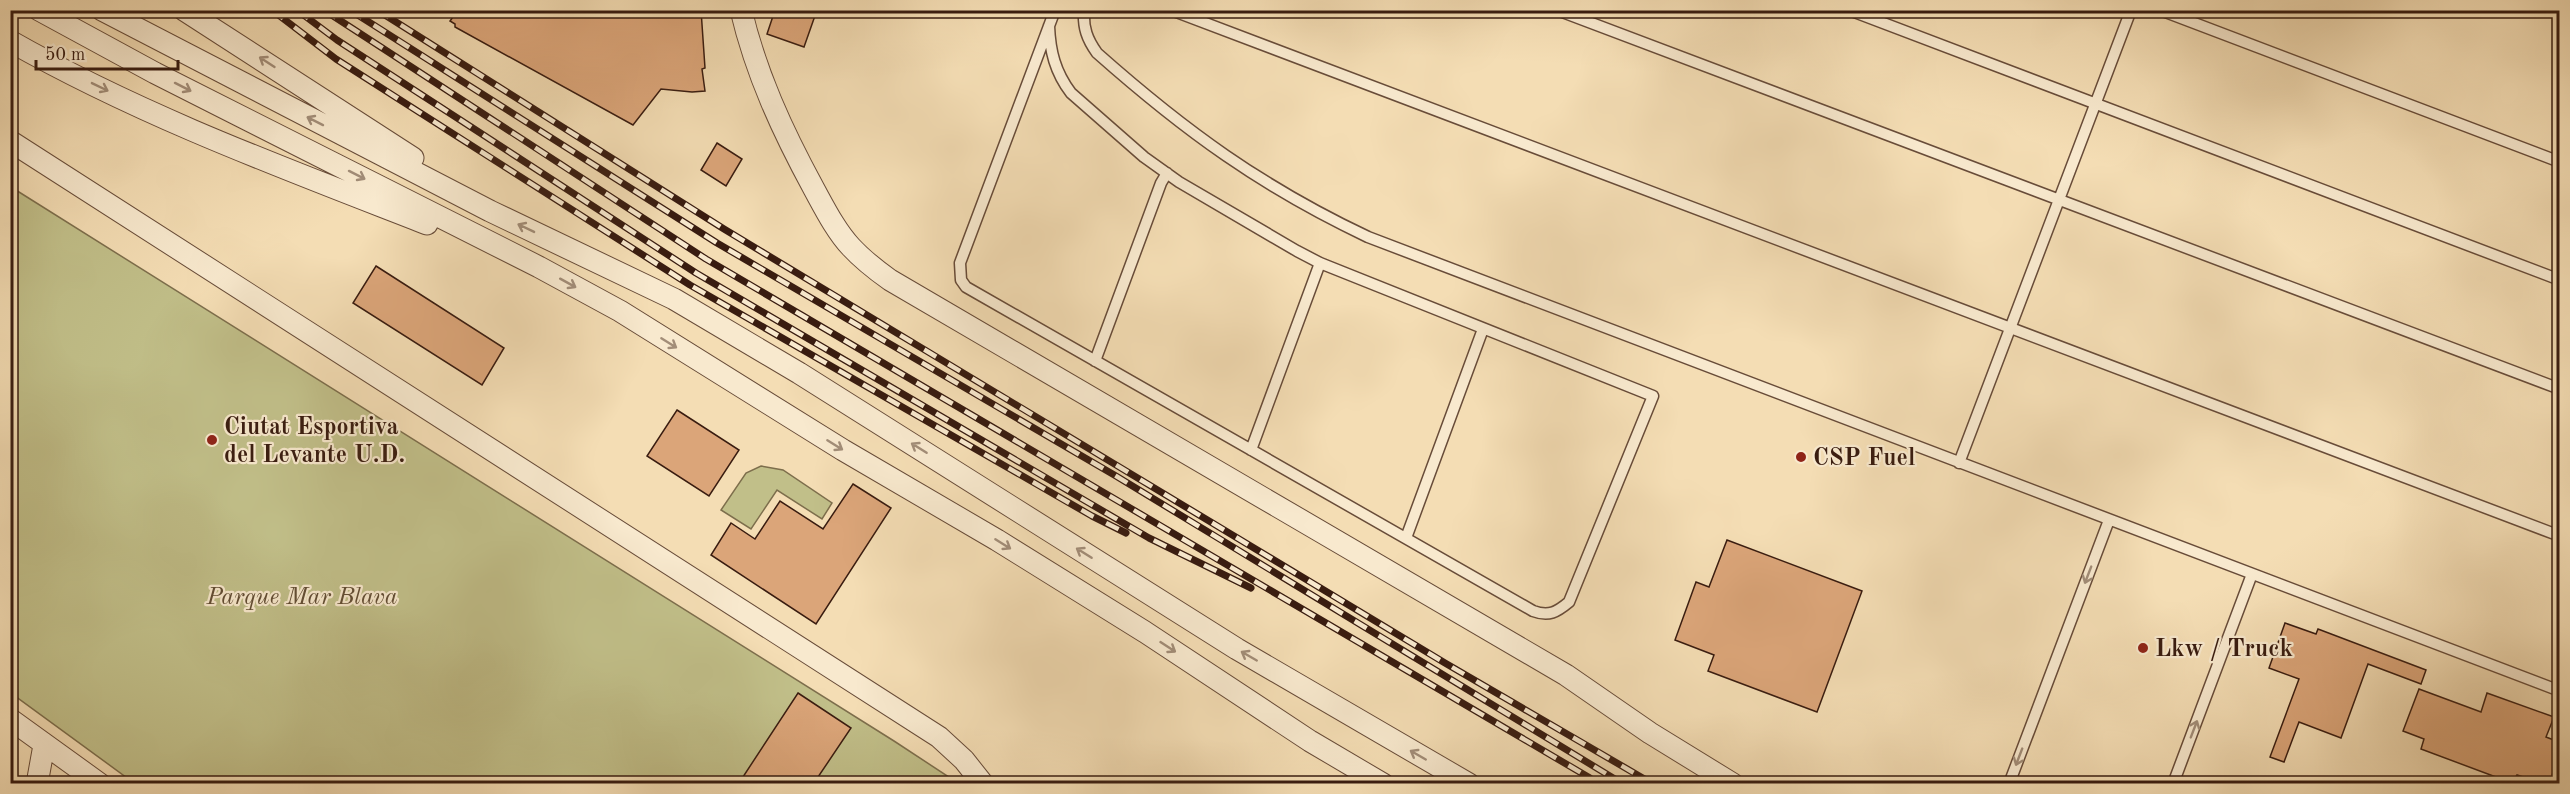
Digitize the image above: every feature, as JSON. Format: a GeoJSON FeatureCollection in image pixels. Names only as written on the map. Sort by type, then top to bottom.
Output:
{"type":"FeatureCollection","features":[{"type":"Feature","properties":{"kind":"street"},"geometry":{"type":"LineString","coordinates":[[39,10],[155,73],[539,267],[620,311],[843,450],[997,540],[1145,632],[1310,741],[1383,783]]}},
{"type":"Feature","properties":{"kind":"street"},"geometry":{"type":"LineString","coordinates":[[102,10],[490,211],[674,299],[799,373],[1237,650],[1468,783]]}},
{"type":"Feature","properties":{"kind":"street"},"geometry":{"type":"LineString","coordinates":[[184,10],[350,116],[490,211]]}},
{"type":"Feature","properties":{"kind":"street"},"geometry":{"type":"LineString","coordinates":[[741,10],[766,91],[789,144],[849,245],[867,263],[890,280],[1566,675],[1650,733],[1733,783]]}},
{"type":"Feature","properties":{"kind":"street"},"geometry":{"type":"LineString","coordinates":[[10,41],[99,87],[175,122],[314,181],[539,267]]}},
{"type":"Feature","properties":{"kind":"street"},"geometry":{"type":"LineString","coordinates":[[10,141],[939,737],[964,760],[983,783]]}},
{"type":"Feature","properties":{"kind":"street"},"geometry":{"type":"LineString","coordinates":[[10,719],[100,783]]}},
{"type":"Feature","properties":{"kind":"street"},"geometry":{"type":"LineString","coordinates":[[37,783],[44,745]]}},
{"type":"Feature","properties":{"kind":"lane"},"geometry":{"type":"LineString","coordinates":[[1049,26],[1050,48],[1054,64],[1061,80],[1071,93],[1121,139],[1167,173],[1320,263],[1653,396],[1569,602],[1557,613],[1543,615],[1533,611],[966,286],[959,271],[960,263],[1055,10]]}},
{"type":"Feature","properties":{"kind":"lane"},"geometry":{"type":"LineString","coordinates":[[1084,10],[1083,27],[1087,39],[1097,53],[1153,102],[1193,134],[1260,180],[1332,220],[1406,252],[2559,691]]}},
{"type":"Feature","properties":{"kind":"lane"},"geometry":{"type":"LineString","coordinates":[[1171,10],[2559,536]]}},
{"type":"Feature","properties":{"kind":"lane"},"geometry":{"type":"LineString","coordinates":[[1557,10],[2559,389]]}},
{"type":"Feature","properties":{"kind":"lane"},"geometry":{"type":"LineString","coordinates":[[1850,10],[2559,280]]}},
{"type":"Feature","properties":{"kind":"lane"},"geometry":{"type":"LineString","coordinates":[[1959,463],[2131,10]]}},
{"type":"Feature","properties":{"kind":"lane"},"geometry":{"type":"LineString","coordinates":[[2160,10],[2559,162]]}},
{"type":"Feature","properties":{"kind":"lane"},"geometry":{"type":"LineString","coordinates":[[1095,361],[1161,183],[1167,173]]}},
{"type":"Feature","properties":{"kind":"lane"},"geometry":{"type":"LineString","coordinates":[[1251,450],[1320,263]]}},
{"type":"Feature","properties":{"kind":"lane"},"geometry":{"type":"LineString","coordinates":[[1406,538],[1483,329]]}},
{"type":"Feature","properties":{"kind":"lane"},"geometry":{"type":"LineString","coordinates":[[2009,783],[2109,520]]}},
{"type":"Feature","properties":{"kind":"lane"},"geometry":{"type":"LineString","coordinates":[[2173,783],[2252,574]]}},
{"type":"Feature","properties":{"kind":"green space","name":"Parque Mar Blava"},"geometry":{"type":"Polygon","coordinates":[[[11,187],[958,783],[134,783],[11,693],[11,187]]]}},
{"type":"Feature","properties":{"kind":"green space"},"geometry":{"type":"Polygon","coordinates":[[[761,466],[783,470],[832,503],[822,519],[777,490],[751,529],[721,510],[746,473],[761,466]]]}},
{"type":"Feature","properties":{"kind":"building"},"geometry":{"type":"Polygon","coordinates":[[[458,10],[701,10],[705,68],[702,69],[705,91],[661,89],[633,125],[455,27],[455,24],[450,21],[458,10]]]}},
{"type":"Feature","properties":{"kind":"building"},"geometry":{"type":"Polygon","coordinates":[[[775,10],[817,10],[804,47],[767,34],[775,10]]]}},
{"type":"Feature","properties":{"kind":"building"},"geometry":{"type":"Polygon","coordinates":[[[717,143],[742,159],[726,186],[701,170],[717,143]]]}},
{"type":"Feature","properties":{"kind":"building"},"geometry":{"type":"Polygon","coordinates":[[[376,266],[504,348],[482,385],[353,303],[376,266]]]}},
{"type":"Feature","properties":{"kind":"building"},"geometry":{"type":"Polygon","coordinates":[[[677,410],[739,450],[709,496],[647,456],[677,410]]]}},
{"type":"Feature","properties":{"kind":"building"},"geometry":{"type":"Polygon","coordinates":[[[853,484],[891,508],[816,624],[711,555],[731,523],[755,539],[780,501],[823,529],[853,484]]]}},
{"type":"Feature","properties":{"kind":"building"},"geometry":{"type":"Polygon","coordinates":[[[1727,540],[1862,591],[1817,712],[1708,671],[1714,655],[1675,640],[1696,582],[1709,587],[1727,540]]]}},
{"type":"Feature","properties":{"kind":"building"},"geometry":{"type":"Polygon","coordinates":[[[2285,623],[2316,634],[2318,629],[2426,670],[2421,684],[2368,664],[2341,738],[2299,722],[2284,762],[2270,757],[2299,679],[2269,668],[2285,623]]]}},
{"type":"Feature","properties":{"kind":"building"},"geometry":{"type":"Polygon","coordinates":[[[2419,689],[2481,712],[2487,693],[2554,717],[2546,737],[2559,742],[2559,757],[2549,783],[2517,775],[2512,783],[2421,749],[2424,739],[2403,731],[2419,689]]]}},
{"type":"Feature","properties":{"kind":"building"},"geometry":{"type":"Polygon","coordinates":[[[798,693],[851,728],[814,783],[739,783],[798,693]]]}},
{"type":"Feature","properties":{"kind":"railway"},"geometry":{"type":"LineString","coordinates":[[272,10],[336,59],[690,285],[1092,516],[1126,533]]}},
{"type":"Feature","properties":{"kind":"railway"},"geometry":{"type":"LineString","coordinates":[[297,10],[337,40],[696,273],[1149,538],[1251,588]]}},
{"type":"Feature","properties":{"kind":"railway"},"geometry":{"type":"LineString","coordinates":[[324,10],[706,259],[1590,778]]}},
{"type":"Feature","properties":{"kind":"railway"},"geometry":{"type":"LineString","coordinates":[[350,10],[717,243],[1116,476],[1623,784]]}},
{"type":"Feature","properties":{"kind":"railway"},"geometry":{"type":"LineString","coordinates":[[377,10],[724,229],[1445,663],[1653,784]]}},
{"type":"Feature","properties":{"kind":"place","name":"Ciutat Esportiva del Levante U.D."},"geometry":{"type":"Point","coordinates":[212,440]}},
{"type":"Feature","properties":{"kind":"place","name":"CSP Fuel"},"geometry":{"type":"Point","coordinates":[1801,457]}},
{"type":"Feature","properties":{"kind":"place","name":"Lkw / Truck"},"geometry":{"type":"Point","coordinates":[2143,648]}}]}
